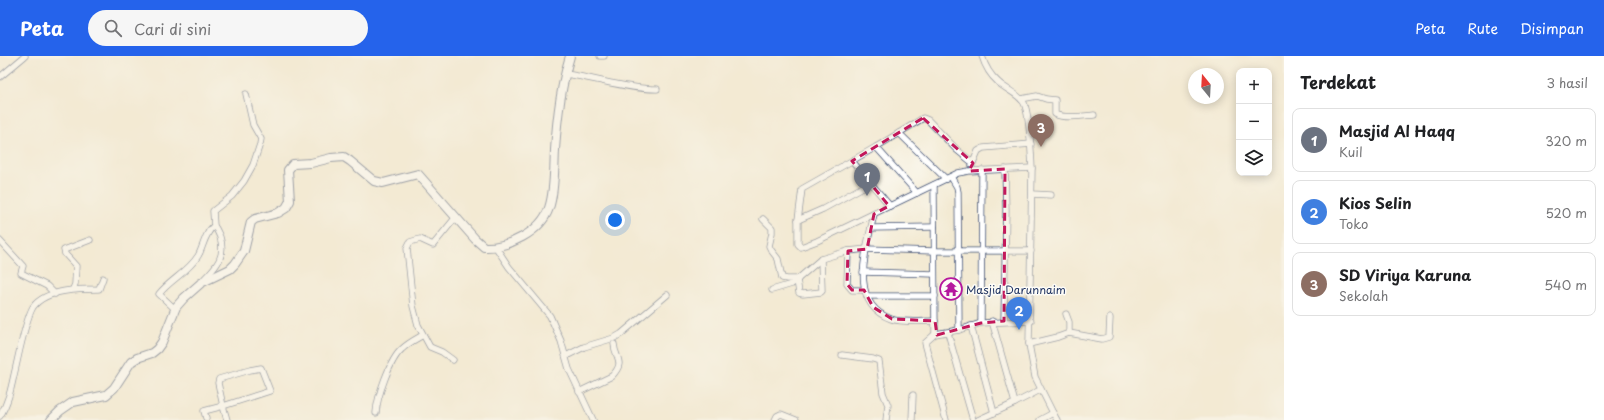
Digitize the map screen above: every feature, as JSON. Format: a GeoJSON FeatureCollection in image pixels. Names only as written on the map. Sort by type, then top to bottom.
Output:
{"type":"FeatureCollection","features":[{"type":"Feature","properties":{"kind":"highway"},"geometry":{"type":"LineString","coordinates":[[51,420],[60,411],[73,402],[102,397],[110,393],[131,362],[152,353],[159,346],[175,309],[184,298],[201,283],[230,269],[235,264],[244,251],[250,226],[253,220],[278,213],[286,208],[290,201],[288,170],[293,164],[311,163],[330,158],[344,158],[350,160],[374,181],[383,183],[418,174],[479,243],[484,246],[494,246],[517,239],[528,233],[536,227],[549,208],[553,181],[557,119],[565,74],[570,56]]}},
{"type":"Feature","properties":{"kind":"street"},"geometry":{"type":"LineString","coordinates":[[0,78],[25,56]]}},
{"type":"Feature","properties":{"kind":"street"},"geometry":{"type":"LineString","coordinates":[[982,56],[989,72],[998,82],[1015,93],[1021,99],[1026,109],[1031,144],[1032,168],[1029,344],[1033,370],[1040,390],[1057,420]]}},
{"type":"Feature","properties":{"kind":"street"},"geometry":{"type":"LineString","coordinates":[[565,74],[586,76],[628,87],[657,89]]}},
{"type":"Feature","properties":{"kind":"street"},"geometry":{"type":"LineString","coordinates":[[201,283],[217,266],[221,259],[221,242],[217,228],[214,226],[213,211],[232,196],[244,180],[253,166],[260,144],[260,139],[253,125],[246,94]]}},
{"type":"Feature","properties":{"kind":"street"},"geometry":{"type":"LineString","coordinates":[[1021,99],[1037,96],[1054,100],[1056,101],[1055,114],[1058,116],[1094,115]]}},
{"type":"Feature","properties":{"kind":"street"},"geometry":{"type":"LineString","coordinates":[[973,162],[957,150],[925,119],[920,120],[802,189],[798,220],[798,246],[802,247],[948,178],[969,171],[1032,168]]}},
{"type":"Feature","properties":{"kind":"street"},"geometry":{"type":"LineString","coordinates":[[898,133],[957,187],[959,330]]}},
{"type":"Feature","properties":{"kind":"street"},"geometry":{"type":"LineString","coordinates":[[969,171],[978,151],[983,148],[1031,144]]}},
{"type":"Feature","properties":{"kind":"street"},"geometry":{"type":"LineString","coordinates":[[876,147],[917,193]]}},
{"type":"Feature","properties":{"kind":"street"},"geometry":{"type":"LineString","coordinates":[[852,161],[890,206]]}},
{"type":"Feature","properties":{"kind":"street"},"geometry":{"type":"LineString","coordinates":[[1004,321],[1005,169]]}},
{"type":"Feature","properties":{"kind":"street"},"geometry":{"type":"LineString","coordinates":[[981,322],[982,170]]}},
{"type":"Feature","properties":{"kind":"street"},"geometry":{"type":"LineString","coordinates":[[798,220],[823,210],[870,183]]}},
{"type":"Feature","properties":{"kind":"street"},"geometry":{"type":"LineString","coordinates":[[934,185],[934,321],[936,334]]}},
{"type":"Feature","properties":{"kind":"street"},"geometry":{"type":"LineString","coordinates":[[1032,194],[1051,195]]}},
{"type":"Feature","properties":{"kind":"street"},"geometry":{"type":"LineString","coordinates":[[874,214],[866,249],[863,272],[864,290],[866,296],[873,306],[892,320],[934,321]]}},
{"type":"Feature","properties":{"kind":"street"},"geometry":{"type":"LineString","coordinates":[[453,360],[442,352],[430,347],[416,321],[407,247],[411,242],[420,239],[433,245],[456,217]]}},
{"type":"Feature","properties":{"kind":"street"},"geometry":{"type":"LineString","coordinates":[[763,219],[772,228],[769,246],[778,259],[782,278],[797,279]]}},
{"type":"Feature","properties":{"kind":"street"},"geometry":{"type":"LineString","coordinates":[[175,309],[159,294],[194,261],[210,230],[214,226]]}},
{"type":"Feature","properties":{"kind":"street"},"geometry":{"type":"LineString","coordinates":[[871,228],[934,227]]}},
{"type":"Feature","properties":{"kind":"street"},"geometry":{"type":"LineString","coordinates":[[0,240],[22,266],[21,273],[47,286],[55,294]]}},
{"type":"Feature","properties":{"kind":"street"},"geometry":{"type":"LineString","coordinates":[[73,289],[76,266],[65,254],[64,250],[90,240]]}},
{"type":"Feature","properties":{"kind":"street"},"geometry":{"type":"LineString","coordinates":[[494,246],[509,267],[550,316],[561,341],[579,392],[593,420]]}},
{"type":"Feature","properties":{"kind":"street"},"geometry":{"type":"LineString","coordinates":[[772,290],[788,286],[821,259],[848,251],[866,249],[1031,251]]}},
{"type":"Feature","properties":{"kind":"street"},"geometry":{"type":"LineString","coordinates":[[848,251],[847,284],[852,290],[864,290]]}},
{"type":"Feature","properties":{"kind":"street"},"geometry":{"type":"LineString","coordinates":[[797,279],[799,293],[821,292],[821,259]]}},
{"type":"Feature","properties":{"kind":"street"},"geometry":{"type":"LineString","coordinates":[[863,272],[934,274]]}},
{"type":"Feature","properties":{"kind":"street"},"geometry":{"type":"LineString","coordinates":[[0,416],[10,393],[20,346],[31,312],[37,303],[55,294],[73,289],[99,289],[103,278]]}},
{"type":"Feature","properties":{"kind":"street"},"geometry":{"type":"LineString","coordinates":[[566,356],[584,347],[614,338],[621,334],[667,295]]}},
{"type":"Feature","properties":{"kind":"street"},"geometry":{"type":"LineString","coordinates":[[866,296],[935,296]]}},
{"type":"Feature","properties":{"kind":"street"},"geometry":{"type":"LineString","coordinates":[[1066,314],[1069,322],[1069,333]]}},
{"type":"Feature","properties":{"kind":"street"},"geometry":{"type":"LineString","coordinates":[[1029,344],[1069,333],[1102,339],[1107,338],[1111,330],[1110,318]]}},
{"type":"Feature","properties":{"kind":"street"},"geometry":{"type":"LineString","coordinates":[[992,321],[1015,403]]}},
{"type":"Feature","properties":{"kind":"street"},"geometry":{"type":"LineString","coordinates":[[946,420],[925,343],[936,334],[948,333],[981,322],[1030,321]]}},
{"type":"Feature","properties":{"kind":"street"},"geometry":{"type":"LineString","coordinates":[[971,326],[994,413]]}},
{"type":"Feature","properties":{"kind":"street"},"geometry":{"type":"LineString","coordinates":[[948,333],[973,420]]}},
{"type":"Feature","properties":{"kind":"street"},"geometry":{"type":"LineString","coordinates":[[376,413],[377,404],[383,385],[396,355],[402,348],[423,335]]}},
{"type":"Feature","properties":{"kind":"street"},"geometry":{"type":"LineString","coordinates":[[579,392],[614,374],[619,363],[614,344]]}},
{"type":"Feature","properties":{"kind":"street"},"geometry":{"type":"LineString","coordinates":[[842,355],[879,361],[884,393],[888,405],[886,420]]}},
{"type":"Feature","properties":{"kind":"street"},"geometry":{"type":"LineString","coordinates":[[206,418],[204,411],[223,406],[269,392],[270,388],[262,369],[258,368],[219,379],[218,383],[223,406],[227,420]]}},
{"type":"Feature","properties":{"kind":"street"},"geometry":{"type":"LineString","coordinates":[[978,420],[1040,390]]}},
{"type":"Feature","properties":{"kind":"street"},"geometry":{"type":"LineString","coordinates":[[912,394],[912,420]]}},
{"type":"Feature","properties":{"kind":"street"},"geometry":{"type":"LineString","coordinates":[[1040,420],[1053,413]]}},
{"type":"Feature","properties":{"kind":"street"},"geometry":{"type":"LineString","coordinates":[[776,420],[777,416],[781,414],[796,420]]}},
{"type":"Feature","properties":{"kind":"highlighted area"},"geometry":{"type":"Polygon","coordinates":[[[923,118],[973,163],[969,171],[1005,169],[1004,321],[981,323],[937,335],[935,321],[892,319],[873,307],[864,290],[852,290],[847,284],[848,251],[867,249],[874,214],[889,206],[852,161],[923,118]]]}},
{"type":"Feature","properties":{"kind":"place","name":"SD Viriya Karuna"},"geometry":{"type":"Point","coordinates":[1041,147]}},
{"type":"Feature","properties":{"kind":"place","name":"Masjid Al Haqq"},"geometry":{"type":"Point","coordinates":[867,196]}},
{"type":"Feature","properties":{"kind":"place","name":"Masjid Darunnaim"},"geometry":{"type":"Point","coordinates":[951,289]}},
{"type":"Feature","properties":{"kind":"place","name":"Kios Selin"},"geometry":{"type":"Point","coordinates":[1019,330]}}]}
